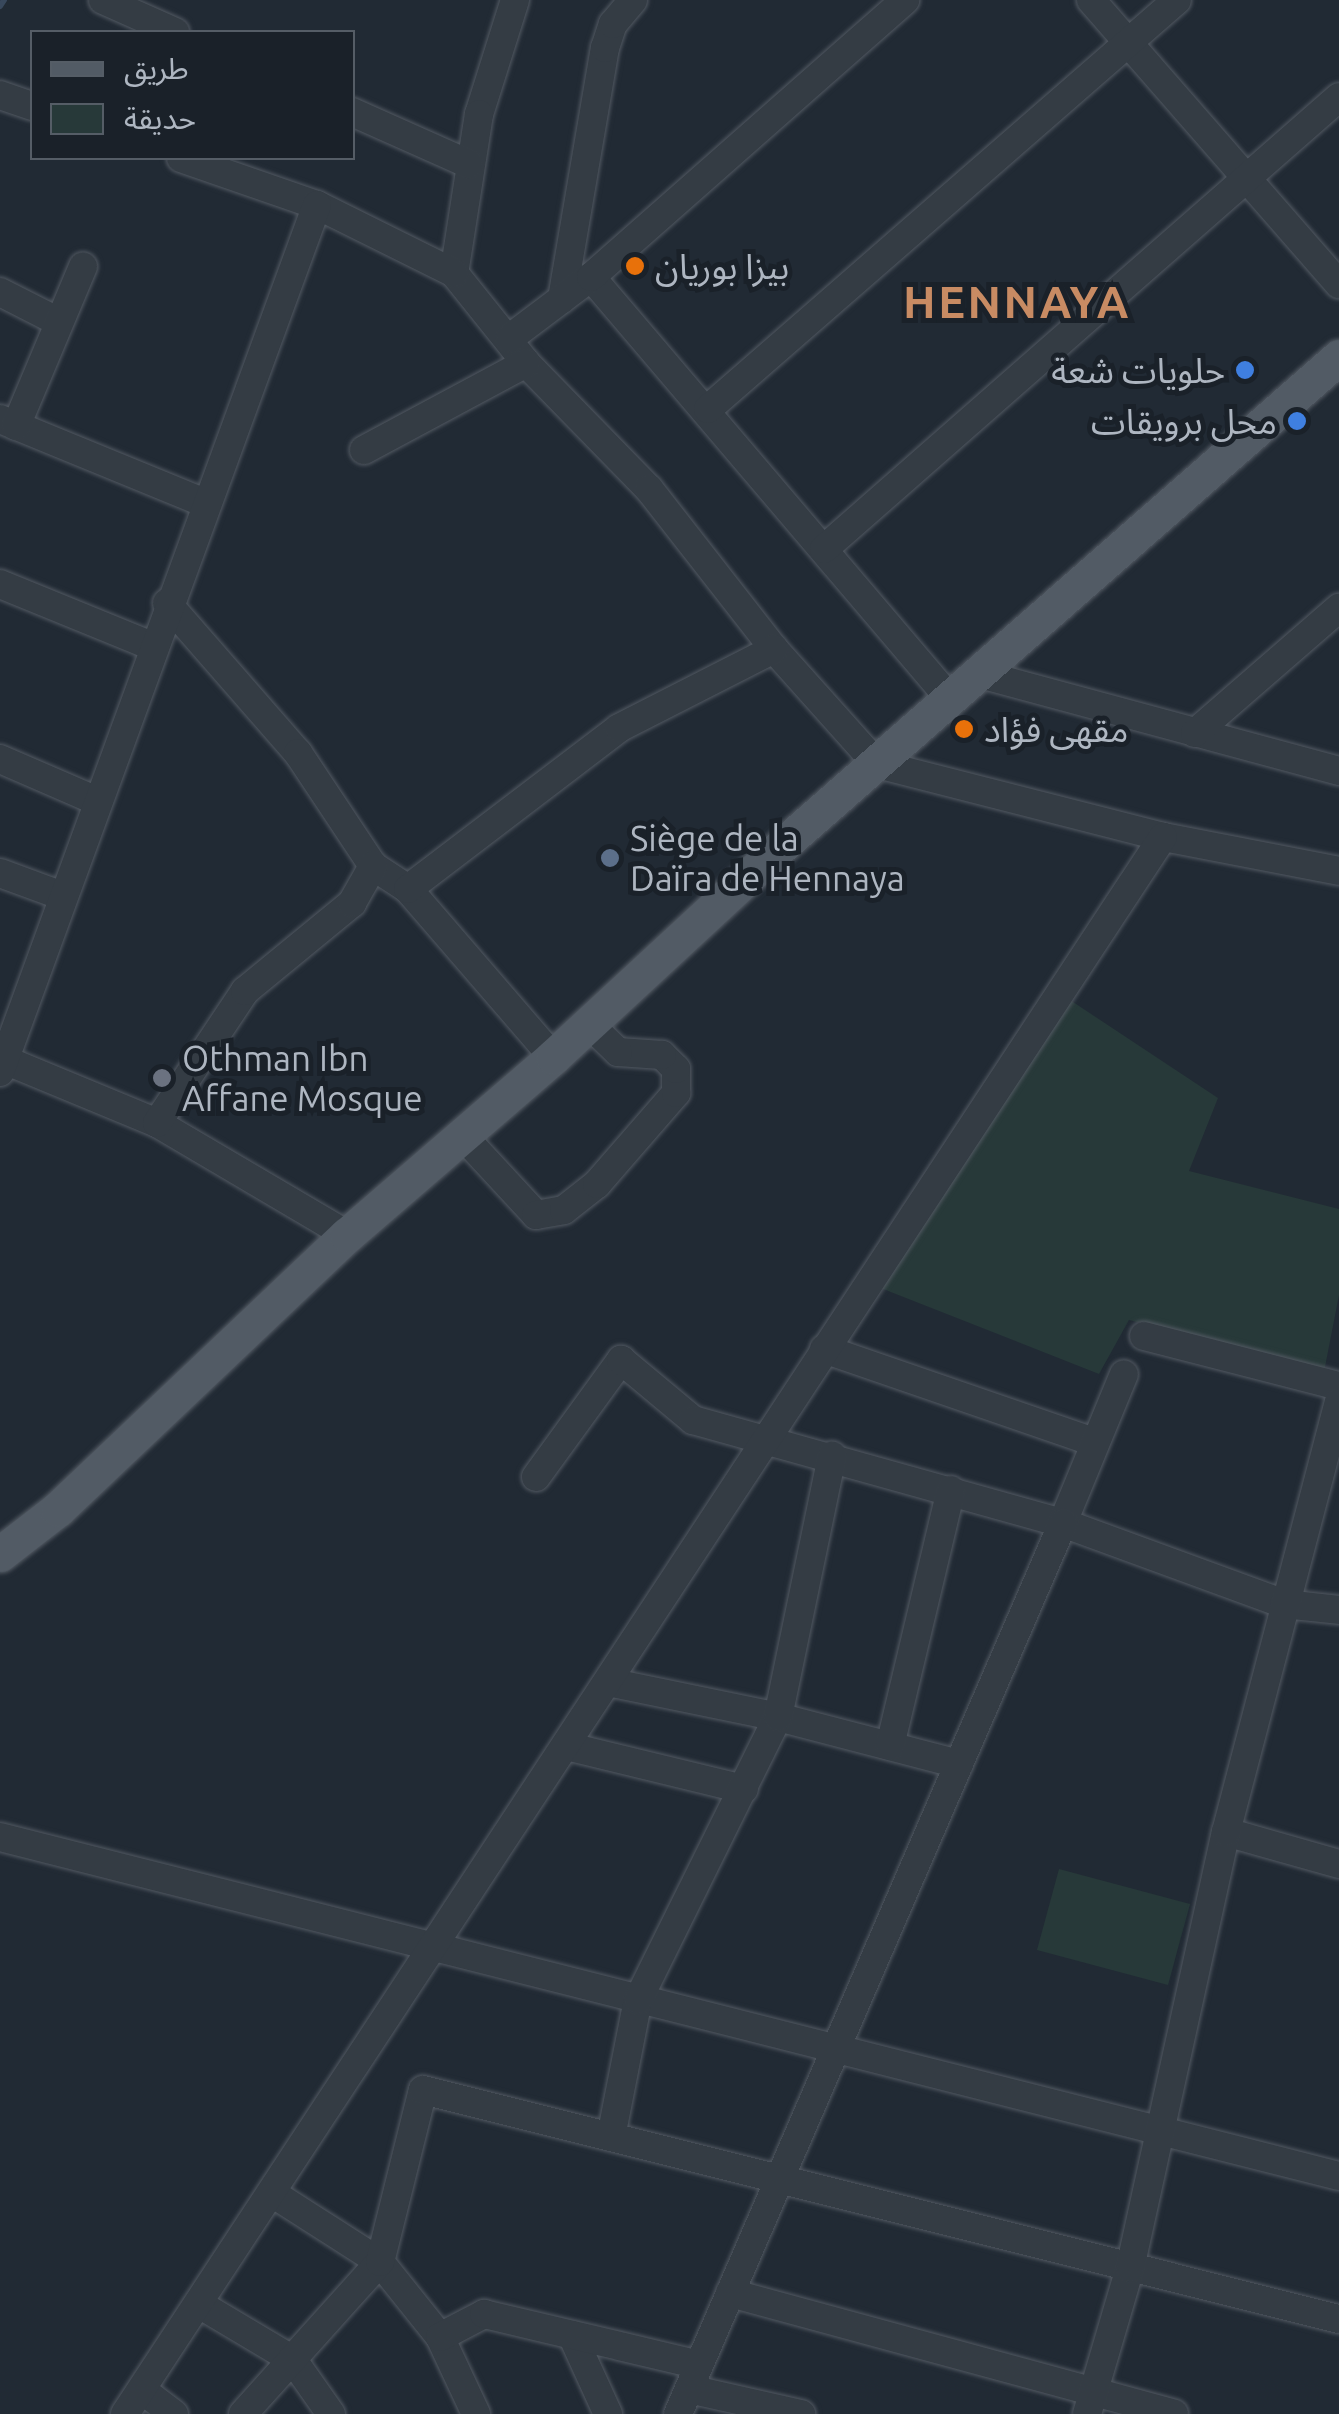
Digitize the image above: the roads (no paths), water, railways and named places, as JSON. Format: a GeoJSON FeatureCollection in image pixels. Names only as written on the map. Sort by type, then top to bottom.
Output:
{"type":"FeatureCollection","features":[{"type":"Feature","properties":{"kind":"main road"},"geometry":{"type":"LineString","coordinates":[[0,1554],[58,1509],[347,1235],[553,1057],[877,764],[1339,357]]}},
{"type":"Feature","properties":{"kind":"street"},"geometry":{"type":"LineString","coordinates":[[103,0],[170,30]]}},
{"type":"Feature","properties":{"kind":"street"},"geometry":{"type":"LineString","coordinates":[[454,273],[469,164],[515,0]]}},
{"type":"Feature","properties":{"kind":"street"},"geometry":{"type":"LineString","coordinates":[[562,299],[605,48],[612,24],[632,0]]}},
{"type":"Feature","properties":{"kind":"street"},"geometry":{"type":"LineString","coordinates":[[510,338],[591,277],[905,0]]}},
{"type":"Feature","properties":{"kind":"street"},"geometry":{"type":"LineString","coordinates":[[1091,0],[1339,284]]}},
{"type":"Feature","properties":{"kind":"street"},"geometry":{"type":"LineString","coordinates":[[708,409],[1177,0]]}},
{"type":"Feature","properties":{"kind":"street"},"geometry":{"type":"LineString","coordinates":[[0,95],[30,105]]}},
{"type":"Feature","properties":{"kind":"street"},"geometry":{"type":"LineString","coordinates":[[824,549],[1339,98]]}},
{"type":"Feature","properties":{"kind":"street"},"geometry":{"type":"LineString","coordinates":[[355,113],[469,164]]}},
{"type":"Feature","properties":{"kind":"street"},"geometry":{"type":"LineString","coordinates":[[187,160],[317,205],[454,273],[510,338],[526,364],[649,489],[774,649],[877,764],[1163,837],[1339,872]]}},
{"type":"Feature","properties":{"kind":"street"},"geometry":{"type":"LineString","coordinates":[[317,205],[167,603],[2,1063],[158,1124],[347,1235]]}},
{"type":"Feature","properties":{"kind":"street"},"geometry":{"type":"LineString","coordinates":[[82,267],[8,422],[205,503]]}},
{"type":"Feature","properties":{"kind":"street"},"geometry":{"type":"LineString","coordinates":[[591,277],[708,409],[951,700]]}},
{"type":"Feature","properties":{"kind":"street"},"geometry":{"type":"LineString","coordinates":[[0,292],[59,322]]}},
{"type":"Feature","properties":{"kind":"street"},"geometry":{"type":"LineString","coordinates":[[364,450],[526,364]]}},
{"type":"Feature","properties":{"kind":"street"},"geometry":{"type":"LineString","coordinates":[[0,584],[152,646]]}},
{"type":"Feature","properties":{"kind":"street"},"geometry":{"type":"LineString","coordinates":[[167,603],[298,753],[372,866],[408,890],[553,1057]]}},
{"type":"Feature","properties":{"kind":"street"},"geometry":{"type":"LineString","coordinates":[[1195,732],[1339,608]]}},
{"type":"Feature","properties":{"kind":"street"},"geometry":{"type":"LineString","coordinates":[[408,890],[619,728],[774,649]]}},
{"type":"Feature","properties":{"kind":"street"},"geometry":{"type":"LineString","coordinates":[[980,674],[1339,771]]}},
{"type":"Feature","properties":{"kind":"street"},"geometry":{"type":"LineString","coordinates":[[0,760],[96,802]]}},
{"type":"Feature","properties":{"kind":"street"},"geometry":{"type":"LineString","coordinates":[[125,2414],[438,1945],[824,1349],[1163,837]]}},
{"type":"Feature","properties":{"kind":"street"},"geometry":{"type":"LineString","coordinates":[[158,1124],[245,991],[352,903],[372,866]]}},
{"type":"Feature","properties":{"kind":"street"},"geometry":{"type":"LineString","coordinates":[[0,873],[63,896]]}},
{"type":"Feature","properties":{"kind":"street"},"geometry":{"type":"LineString","coordinates":[[462,1135],[536,1215],[564,1210],[597,1184],[676,1093],[676,1069],[662,1055],[618,1052],[589,1024]]}},
{"type":"Feature","properties":{"kind":"street"},"geometry":{"type":"LineString","coordinates":[[1144,1336],[1339,1386]]}},
{"type":"Feature","properties":{"kind":"street"},"geometry":{"type":"LineString","coordinates":[[824,1349],[1094,1442]]}},
{"type":"Feature","properties":{"kind":"street"},"geometry":{"type":"LineString","coordinates":[[536,1477],[621,1360],[693,1420],[951,1490],[1284,1604],[1339,1610]]}},
{"type":"Feature","properties":{"kind":"street"},"geometry":{"type":"LineString","coordinates":[[689,2389],[1124,1374]]}},
{"type":"Feature","properties":{"kind":"street"},"geometry":{"type":"LineString","coordinates":[[1089,2403],[1130,2268],[1156,2133],[1226,1832],[1339,1402]]}},
{"type":"Feature","properties":{"kind":"street"},"geometry":{"type":"LineString","coordinates":[[611,2137],[638,2000],[778,1717],[832,1456]]}},
{"type":"Feature","properties":{"kind":"street"},"geometry":{"type":"LineString","coordinates":[[890,1746],[951,1490]]}},
{"type":"Feature","properties":{"kind":"street"},"geometry":{"type":"LineString","coordinates":[[608,1682],[778,1717],[959,1764]]}},
{"type":"Feature","properties":{"kind":"street"},"geometry":{"type":"LineString","coordinates":[[566,1746],[744,1789]]}},
{"type":"Feature","properties":{"kind":"street"},"geometry":{"type":"LineString","coordinates":[[1226,1832],[1339,1864]]}},
{"type":"Feature","properties":{"kind":"street"},"geometry":{"type":"LineString","coordinates":[[0,1837],[438,1945],[833,2052],[1339,2176]]}},
{"type":"Feature","properties":{"kind":"street"},"geometry":{"type":"LineString","coordinates":[[243,2414],[380,2262],[423,2090],[780,2176],[1339,2319]]}},
{"type":"Feature","properties":{"kind":"street"},"geometry":{"type":"LineString","coordinates":[[272,2194],[380,2262],[440,2337],[476,2414]]}},
{"type":"Feature","properties":{"kind":"street"},"geometry":{"type":"LineString","coordinates":[[730,2293],[1089,2403],[1174,2414]]}},
{"type":"Feature","properties":{"kind":"street"},"geometry":{"type":"LineString","coordinates":[[199,2304],[293,2360],[331,2414]]}},
{"type":"Feature","properties":{"kind":"street"},"geometry":{"type":"LineString","coordinates":[[440,2337],[484,2314],[572,2334],[689,2389],[801,2414]]}},
{"type":"Feature","properties":{"kind":"street"},"geometry":{"type":"LineString","coordinates":[[572,2334],[608,2414]]}},
{"type":"Feature","properties":{"kind":"street"},"geometry":{"type":"LineString","coordinates":[[142,2390],[174,2414]]}},
{"type":"Feature","properties":{"kind":"waterway"},"geometry":{"type":"LineString","coordinates":[[0,6],[4,0]]}},
{"type":"Feature","properties":{"kind":"place","name":"بيزا بوريان"},"geometry":{"type":"Point","coordinates":[635,266]}},
{"type":"Feature","properties":{"kind":"place","name":"حلويات شعة"},"geometry":{"type":"Point","coordinates":[1245,370]}},
{"type":"Feature","properties":{"kind":"place","name":"محل برويقات"},"geometry":{"type":"Point","coordinates":[1297,421]}},
{"type":"Feature","properties":{"kind":"place","name":"مقهى فؤاد"},"geometry":{"type":"Point","coordinates":[964,729]}},
{"type":"Feature","properties":{"kind":"place","name":"Siège de la Daïra de Hennaya"},"geometry":{"type":"Point","coordinates":[610,858]}},
{"type":"Feature","properties":{"kind":"place","name":"Othman Ibn Affane Mosque"},"geometry":{"type":"Point","coordinates":[162,1078]}},
{"type":"Feature","properties":{"kind":"district","name":"HENNAYA"},"geometry":{"type":"Point","coordinates":[1017,302]}}]}
